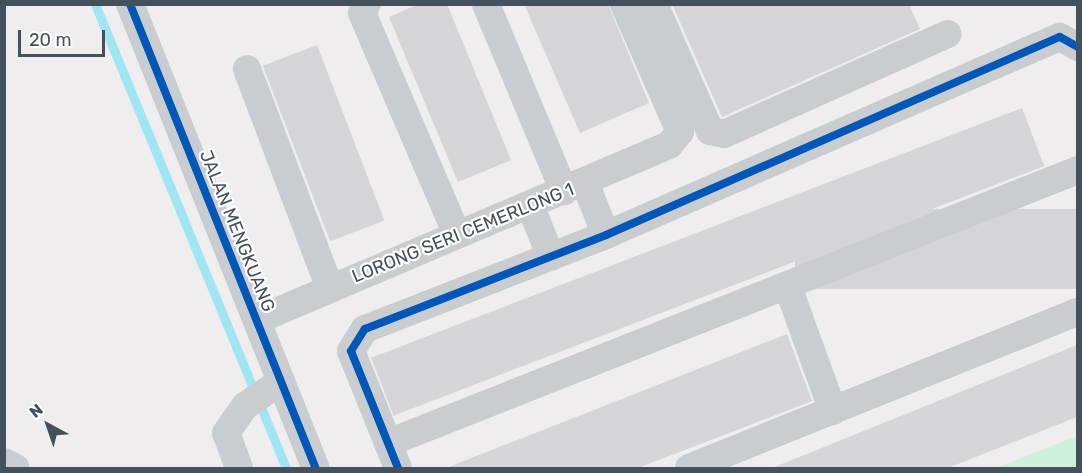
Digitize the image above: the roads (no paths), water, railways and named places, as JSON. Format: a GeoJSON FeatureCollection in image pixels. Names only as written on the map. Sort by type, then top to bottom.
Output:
{"type":"FeatureCollection","features":[{"type":"Feature","properties":{"kind":"street","name":"JALAN MENGKUANG"},"geometry":{"type":"LineString","coordinates":[[130,4],[257,320],[262,394],[316,468]]}},
{"type":"Feature","properties":{"kind":"street"},"geometry":{"type":"LineString","coordinates":[[367,4],[362,13],[457,235]]}},
{"type":"Feature","properties":{"kind":"street"},"geometry":{"type":"LineString","coordinates":[[486,4],[575,187],[606,235]]}},
{"type":"Feature","properties":{"kind":"street","name":"LORONG SERI CEMERLONG 1"},"geometry":{"type":"LineString","coordinates":[[257,320],[575,187],[669,145],[680,132],[624,4]]}},
{"type":"Feature","properties":{"kind":"street"},"geometry":{"type":"LineString","coordinates":[[654,4],[710,131],[724,134],[948,34]]}},
{"type":"Feature","properties":{"kind":"street"},"geometry":{"type":"LineString","coordinates":[[1077,47],[1060,37],[606,235],[365,330],[355,339],[351,351],[393,456],[788,287],[1077,170]]}},
{"type":"Feature","properties":{"kind":"street"},"geometry":{"type":"LineString","coordinates":[[247,69],[330,289]]}},
{"type":"Feature","properties":{"kind":"street"},"geometry":{"type":"LineString","coordinates":[[530,205],[551,257]]}},
{"type":"Feature","properties":{"kind":"street"},"geometry":{"type":"LineString","coordinates":[[788,287],[833,411]]}},
{"type":"Feature","properties":{"kind":"street"},"geometry":{"type":"LineString","coordinates":[[689,468],[1077,312]]}},
{"type":"Feature","properties":{"kind":"street"},"geometry":{"type":"LineString","coordinates":[[239,468],[226,433],[262,394]]}},
{"type":"Feature","properties":{"kind":"street"},"geometry":{"type":"LineString","coordinates":[[4,462],[16,468]]}},
{"type":"Feature","properties":{"kind":"waterway"},"geometry":{"type":"LineString","coordinates":[[95,4],[286,468]]}}]}
